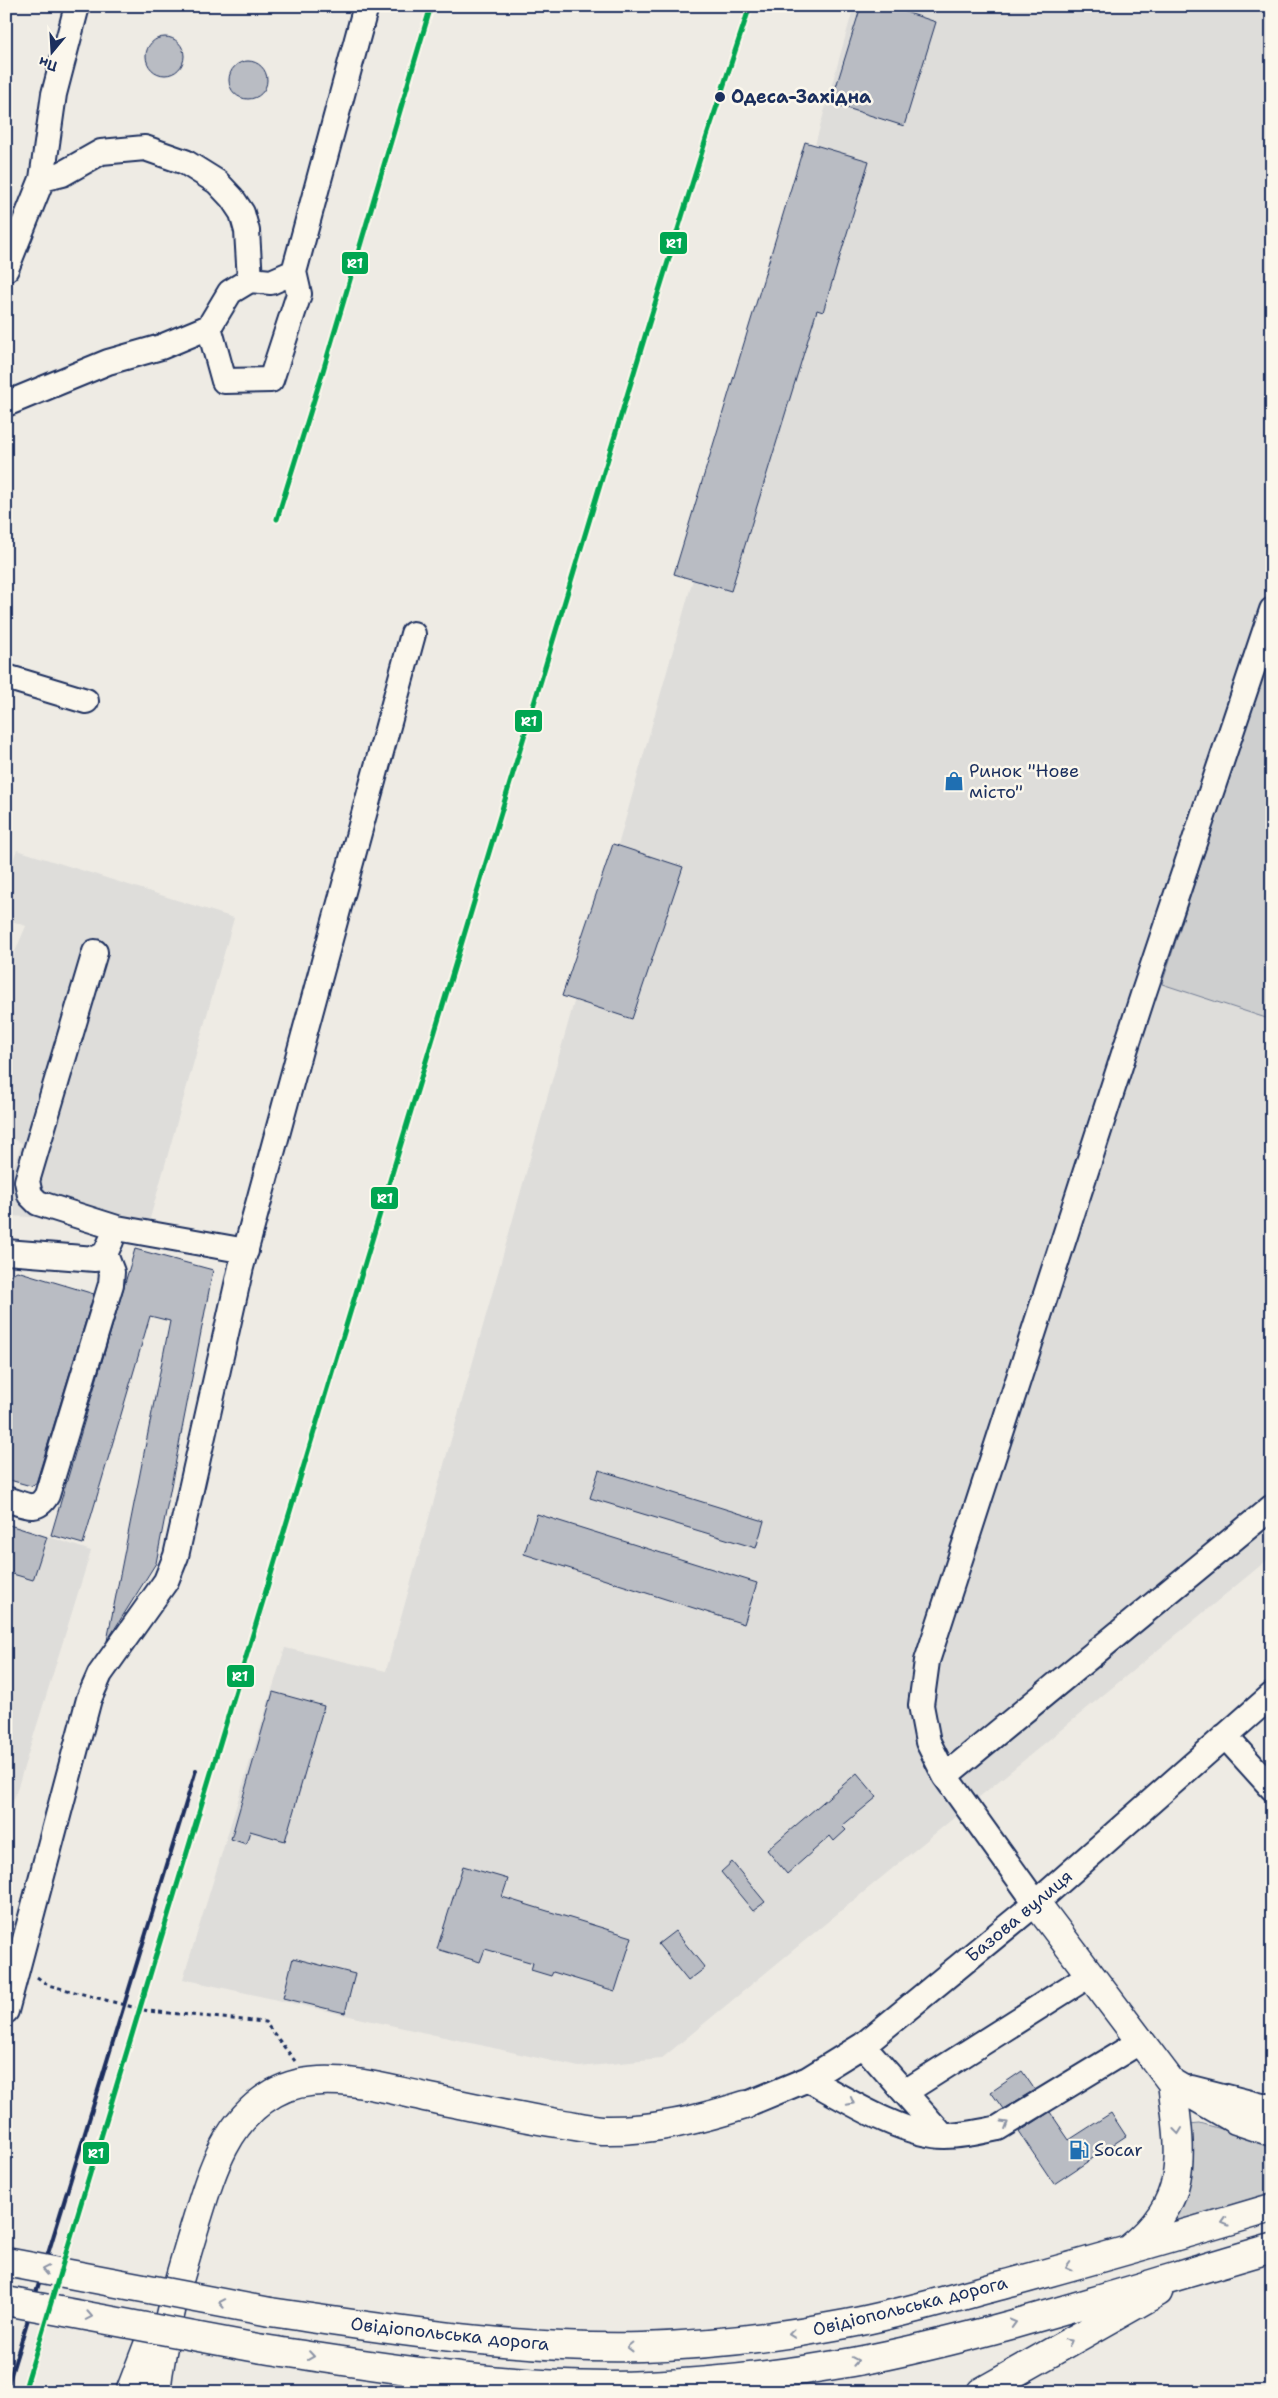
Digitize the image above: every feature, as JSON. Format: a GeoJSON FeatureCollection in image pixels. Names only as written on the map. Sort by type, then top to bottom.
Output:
{"type":"FeatureCollection","features":[{"type":"Feature","properties":{"kind":"main road"},"geometry":{"type":"LineString","coordinates":[[1036,1903],[1172,2083],[1236,2120],[1272,2132]]}},
{"type":"Feature","properties":{"kind":"main road"},"geometry":{"type":"LineString","coordinates":[[156,2392],[159,2358],[191,2238],[213,2168],[227,2138],[246,2113],[275,2092],[310,2082],[352,2081],[521,2117],[600,2130],[648,2129],[692,2122],[745,2105]]}},
{"type":"Feature","properties":{"kind":"main road"},"geometry":{"type":"LineString","coordinates":[[1125,2252],[1148,2234],[1164,2211],[1174,2186],[1179,2164],[1179,2142],[1172,2083]]}},
{"type":"Feature","properties":{"kind":"main road","name":"Овідіопольська дорога"},"geometry":{"type":"LineString","coordinates":[[6,2262],[270,2312],[496,2343],[594,2348],[687,2344],[799,2333],[848,2324],[894,2314],[1125,2252],[1272,2208]]}},
{"type":"Feature","properties":{"kind":"main road"},"geometry":{"type":"LineString","coordinates":[[130,2392],[191,2238]]}},
{"type":"Feature","properties":{"kind":"main road"},"geometry":{"type":"LineString","coordinates":[[6,2301],[263,2349],[479,2385],[647,2385],[805,2370],[903,2351],[995,2328],[1272,2248]]}},
{"type":"Feature","properties":{"kind":"main road"},"geometry":{"type":"LineString","coordinates":[[981,2392],[1196,2270]]}},
{"type":"Feature","properties":{"kind":"street"},"geometry":{"type":"LineString","coordinates":[[6,270],[42,179],[54,94],[77,6]]}},
{"type":"Feature","properties":{"kind":"street"},"geometry":{"type":"LineString","coordinates":[[209,327],[224,382],[271,380],[299,294],[294,272],[366,6]]}},
{"type":"Feature","properties":{"kind":"street"},"geometry":{"type":"LineString","coordinates":[[42,179],[62,174],[101,152],[145,148],[185,162],[217,182],[232,198],[242,213],[247,231],[250,280]]}},
{"type":"Feature","properties":{"kind":"street"},"geometry":{"type":"LineString","coordinates":[[6,404],[108,362],[161,347],[209,327],[230,292],[250,280],[271,282],[294,272]]}},
{"type":"Feature","properties":{"kind":"street"},"geometry":{"type":"LineString","coordinates":[[1036,1903],[945,1776],[928,1742],[921,1706],[929,1652],[1134,1024],[1272,610]]}},
{"type":"Feature","properties":{"kind":"street"},"geometry":{"type":"LineString","coordinates":[[6,2011],[89,1700],[100,1674],[166,1581],[176,1556],[246,1251],[412,634]]}},
{"type":"Feature","properties":{"kind":"street"},"geometry":{"type":"LineString","coordinates":[[6,676],[86,701]]}},
{"type":"Feature","properties":{"kind":"street"},"geometry":{"type":"LineString","coordinates":[[94,952],[27,1181],[30,1195],[38,1203],[116,1228],[246,1251]]}},
{"type":"Feature","properties":{"kind":"street"},"geometry":{"type":"LineString","coordinates":[[6,1252],[95,1260],[105,1254],[116,1228]]}},
{"type":"Feature","properties":{"kind":"street"},"geometry":{"type":"LineString","coordinates":[[6,1499],[34,1507],[42,1504],[47,1495],[111,1284],[112,1272],[105,1254]]}},
{"type":"Feature","properties":{"kind":"street"},"geometry":{"type":"LineString","coordinates":[[945,1776],[1272,1507]]}},
{"type":"Feature","properties":{"kind":"street","name":"Базова вулиця"},"geometry":{"type":"LineString","coordinates":[[745,2105],[808,2079],[863,2045],[1036,1903],[1272,1695]]}},
{"type":"Feature","properties":{"kind":"street"},"geometry":{"type":"LineString","coordinates":[[1225,1736],[1272,1788]]}},
{"type":"Feature","properties":{"kind":"street"},"geometry":{"type":"LineString","coordinates":[[905,2092],[1091,1974]]}},
{"type":"Feature","properties":{"kind":"street"},"geometry":{"type":"LineString","coordinates":[[808,2079],[869,2112],[908,2129],[943,2136],[973,2134],[998,2128],[1141,2041]]}},
{"type":"Feature","properties":{"kind":"street"},"geometry":{"type":"LineString","coordinates":[[863,2045],[943,2136]]}},
{"type":"Feature","properties":{"kind":"street"},"geometry":{"type":"LineString","coordinates":[[1172,2083],[1262,2106],[1272,2106]]}},
{"type":"Feature","properties":{"kind":"path"},"geometry":{"type":"LineString","coordinates":[[19,1964],[48,1985],[140,2009],[264,2022],[310,2082]]}},
{"type":"Feature","properties":{"kind":"shaded area","name":"Ринок \"Нове місто\""},"geometry":{"type":"Polygon","coordinates":[[[854,6],[1272,6],[1272,1556],[661,2059],[579,2067],[183,1979],[285,1648],[386,1671],[854,6]]]}},
{"type":"Feature","properties":{"kind":"shaded area"},"geometry":{"type":"Polygon","coordinates":[[[1272,645],[1272,1020],[1162,984],[1272,645]]]}},
{"type":"Feature","properties":{"kind":"shaded area"},"geometry":{"type":"Polygon","coordinates":[[[17,850],[234,918],[149,1222],[6,1216],[6,1186],[22,1143],[6,1136],[6,973],[26,926],[6,919],[6,878],[17,850]]]}},
{"type":"Feature","properties":{"kind":"shaded area"},"geometry":{"type":"Polygon","coordinates":[[[6,1522],[91,1551],[6,1825],[6,1522]]]}},
{"type":"Feature","properties":{"kind":"shaded area"},"geometry":{"type":"Polygon","coordinates":[[[1200,2123],[1272,2143],[1272,2192],[1162,2225],[1189,2124],[1200,2123]]]}},
{"type":"Feature","properties":{"kind":"building"},"geometry":{"type":"Polygon","coordinates":[[[861,6],[887,6],[936,22],[904,126],[831,103],[861,6]]]}},
{"type":"Feature","properties":{"kind":"building"},"geometry":{"type":"Polygon","coordinates":[[[165,37],[178,43],[184,56],[178,69],[165,75],[152,69],[146,56],[152,43],[165,37]]]}},
{"type":"Feature","properties":{"kind":"building"},"geometry":{"type":"Polygon","coordinates":[[[248,61],[262,66],[267,80],[262,94],[248,99],[234,94],[229,80],[234,66],[248,61]]]}},
{"type":"Feature","properties":{"kind":"building"},"geometry":{"type":"Polygon","coordinates":[[[805,142],[869,161],[823,312],[817,310],[731,591],[674,574],[805,142]]]}},
{"type":"Feature","properties":{"kind":"building"},"geometry":{"type":"Polygon","coordinates":[[[613,844],[683,867],[632,1019],[562,996],[613,844]]]}},
{"type":"Feature","properties":{"kind":"building"},"geometry":{"type":"Polygon","coordinates":[[[135,1249],[213,1270],[156,1563],[107,1641],[170,1321],[150,1316],[83,1544],[51,1535],[135,1249]]]}},
{"type":"Feature","properties":{"kind":"building"},"geometry":{"type":"Polygon","coordinates":[[[17,1271],[94,1294],[36,1483],[31,1486],[6,1479],[6,1277],[17,1271]]]}},
{"type":"Feature","properties":{"kind":"building"},"geometry":{"type":"Polygon","coordinates":[[[599,1470],[764,1521],[756,1548],[590,1498],[599,1470]]]}},
{"type":"Feature","properties":{"kind":"building"},"geometry":{"type":"Polygon","coordinates":[[[537,1514],[757,1583],[744,1624],[524,1554],[537,1514]]]}},
{"type":"Feature","properties":{"kind":"building"},"geometry":{"type":"Polygon","coordinates":[[[6,1524],[47,1537],[33,1580],[6,1572],[6,1524]]]}},
{"type":"Feature","properties":{"kind":"building"},"geometry":{"type":"Polygon","coordinates":[[[273,1692],[324,1706],[285,1841],[250,1831],[246,1844],[231,1839],[273,1692]]]}},
{"type":"Feature","properties":{"kind":"building"},"geometry":{"type":"Polygon","coordinates":[[[857,1773],[877,1797],[842,1826],[846,1830],[834,1841],[830,1836],[787,1874],[767,1850],[857,1773]]]}},
{"type":"Feature","properties":{"kind":"building"},"geometry":{"type":"Polygon","coordinates":[[[732,1862],[765,1902],[753,1911],[721,1872],[732,1862]]]}},
{"type":"Feature","properties":{"kind":"building"},"geometry":{"type":"Polygon","coordinates":[[[463,1866],[508,1879],[502,1897],[632,1937],[615,1991],[553,1972],[551,1976],[531,1970],[533,1963],[485,1949],[480,1962],[437,1949],[463,1866]]]}},
{"type":"Feature","properties":{"kind":"building"},"geometry":{"type":"Polygon","coordinates":[[[675,1931],[705,1968],[688,1981],[658,1944],[675,1931]]]}},
{"type":"Feature","properties":{"kind":"building"},"geometry":{"type":"Polygon","coordinates":[[[293,1958],[355,1974],[345,2013],[283,1998],[293,1958]]]}},
{"type":"Feature","properties":{"kind":"building"},"geometry":{"type":"Polygon","coordinates":[[[1022,2071],[1035,2090],[1003,2109],[991,2092],[1022,2071]]]}},
{"type":"Feature","properties":{"kind":"building","name":"Socar"},"geometry":{"type":"Polygon","coordinates":[[[1050,2112],[1069,2140],[1111,2113],[1126,2136],[1054,2184],[1019,2132],[1050,2112]]]}},
{"type":"Feature","properties":{"kind":"railway"},"geometry":{"type":"LineString","coordinates":[[277,519],[323,371],[431,6]]}},
{"type":"Feature","properties":{"kind":"railway"},"geometry":{"type":"LineString","coordinates":[[6,2391],[196,1770]]}},
{"type":"Feature","properties":{"kind":"transit line","name":"R1"},"geometry":{"type":"LineString","coordinates":[[277,519],[323,371],[431,6]]}},
{"type":"Feature","properties":{"kind":"transit line","name":"R1"},"geometry":{"type":"LineString","coordinates":[[24,2392],[645,336],[706,139],[750,6]]}},
{"type":"Feature","properties":{"kind":"place","name":"Одеса-Західна"},"geometry":{"type":"Point","coordinates":[720,97]}},
{"type":"Feature","properties":{"kind":"place","name":"Ринок \"Нове місто\""},"geometry":{"type":"Point","coordinates":[954,781]}},
{"type":"Feature","properties":{"kind":"place","name":"Socar"},"geometry":{"type":"Point","coordinates":[1079,2150]}}]}
